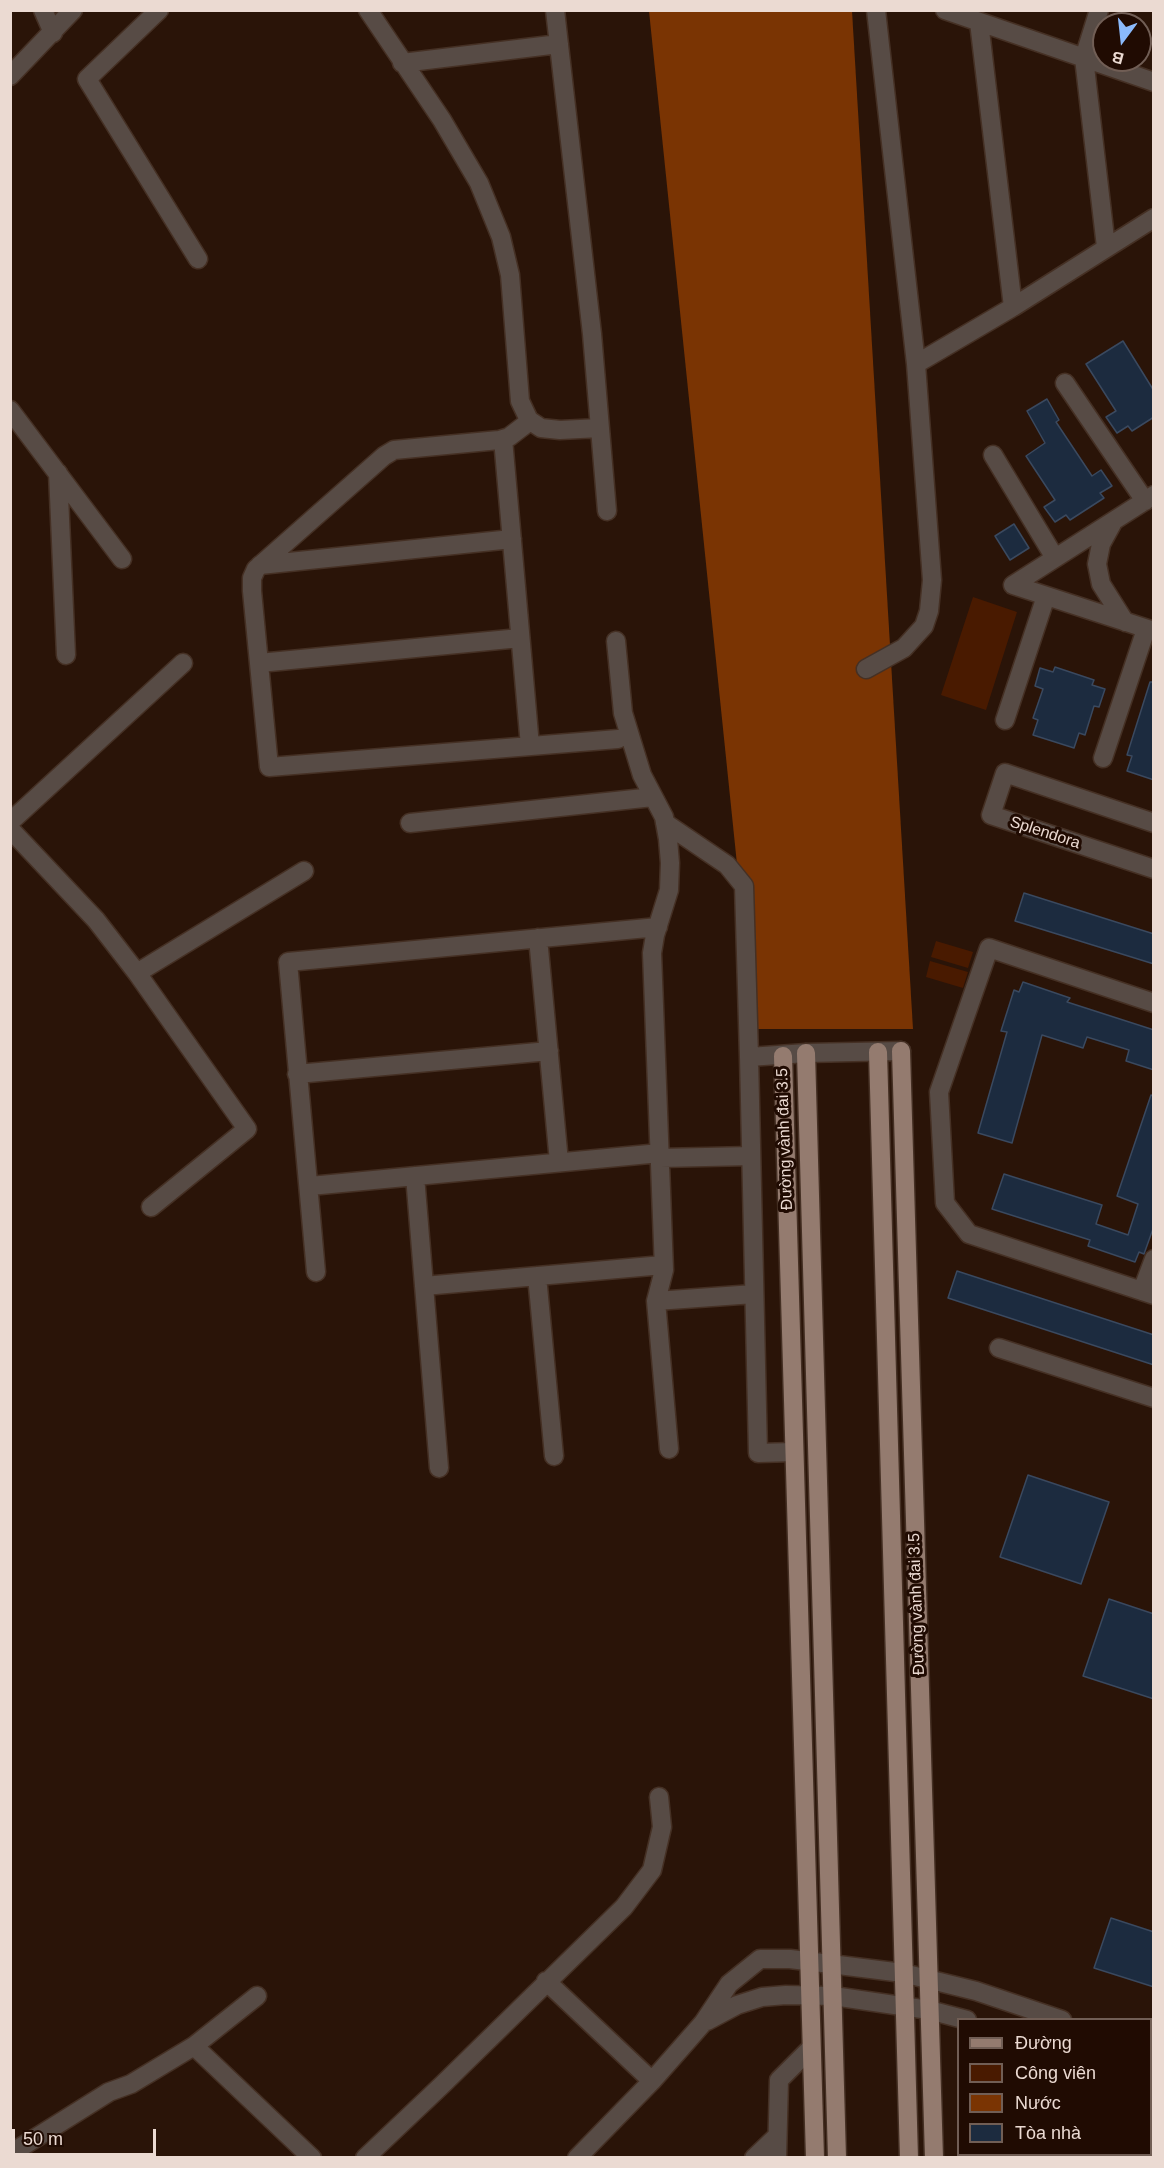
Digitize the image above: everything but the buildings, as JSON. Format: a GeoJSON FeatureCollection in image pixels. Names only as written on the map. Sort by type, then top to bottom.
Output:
{"type":"FeatureCollection","features":[{"type":"Feature","properties":{"kind":"main road","name":"Đường vành đai 3.5"},"geometry":{"type":"LineString","coordinates":[[901,1051],[934,2157]]}},
{"type":"Feature","properties":{"kind":"main road","name":"Đường vành đai 3.5"},"geometry":{"type":"LineString","coordinates":[[878,1052],[909,2157]]}},
{"type":"Feature","properties":{"kind":"main road","name":"Đường vành đai 3.5"},"geometry":{"type":"LineString","coordinates":[[806,1053],[837,2157]]}},
{"type":"Feature","properties":{"kind":"main road","name":"Đường vành đai 3.5"},"geometry":{"type":"LineString","coordinates":[[783,1056],[814,2157]]}},
{"type":"Feature","properties":{"kind":"street"},"geometry":{"type":"LineString","coordinates":[[43,10],[53,33]]}},
{"type":"Feature","properties":{"kind":"street"},"geometry":{"type":"LineString","coordinates":[[10,76],[73,10]]}},
{"type":"Feature","properties":{"kind":"street"},"geometry":{"type":"LineString","coordinates":[[159,10],[87,79],[198,259]]}},
{"type":"Feature","properties":{"kind":"street"},"geometry":{"type":"LineString","coordinates":[[368,10],[442,120],[479,183],[501,237],[510,275],[520,401],[530,421],[541,428],[560,430],[600,428]]}},
{"type":"Feature","properties":{"kind":"street"},"geometry":{"type":"LineString","coordinates":[[555,10],[592,334],[607,511]]}},
{"type":"Feature","properties":{"kind":"street"},"geometry":{"type":"LineString","coordinates":[[866,669],[904,648],[924,626],[929,611],[932,580],[916,364],[876,10]]}},
{"type":"Feature","properties":{"kind":"street"},"geometry":{"type":"LineString","coordinates":[[945,10],[1154,82]]}},
{"type":"Feature","properties":{"kind":"street"},"geometry":{"type":"LineString","coordinates":[[1099,10],[1084,58],[1106,248]]}},
{"type":"Feature","properties":{"kind":"street"},"geometry":{"type":"LineString","coordinates":[[979,22],[1013,307]]}},
{"type":"Feature","properties":{"kind":"street"},"geometry":{"type":"LineString","coordinates":[[402,63],[559,45]]}},
{"type":"Feature","properties":{"kind":"street"},"geometry":{"type":"LineString","coordinates":[[916,364],[1013,307],[1154,218]]}},
{"type":"Feature","properties":{"kind":"street"},"geometry":{"type":"LineString","coordinates":[[1065,383],[1149,498],[1013,585],[1150,630],[1103,758]]}},
{"type":"Feature","properties":{"kind":"street"},"geometry":{"type":"LineString","coordinates":[[10,410],[122,559]]}},
{"type":"Feature","properties":{"kind":"street"},"geometry":{"type":"LineString","coordinates":[[530,421],[503,439],[394,450],[384,456],[254,572],[252,591],[269,767],[618,739]]}},
{"type":"Feature","properties":{"kind":"street"},"geometry":{"type":"LineString","coordinates":[[503,439],[530,746]]}},
{"type":"Feature","properties":{"kind":"street"},"geometry":{"type":"LineString","coordinates":[[993,455],[1055,558]]}},
{"type":"Feature","properties":{"kind":"street"},"geometry":{"type":"LineString","coordinates":[[58,473],[66,656]]}},
{"type":"Feature","properties":{"kind":"street"},"geometry":{"type":"LineString","coordinates":[[1125,622],[1101,584],[1097,564],[1101,544],[1111,526],[1127,512]]}},
{"type":"Feature","properties":{"kind":"street"},"geometry":{"type":"LineString","coordinates":[[260,565],[512,539]]}},
{"type":"Feature","properties":{"kind":"street"},"geometry":{"type":"LineString","coordinates":[[1005,720],[1046,596]]}},
{"type":"Feature","properties":{"kind":"street"},"geometry":{"type":"LineString","coordinates":[[259,663],[520,638]]}},
{"type":"Feature","properties":{"kind":"street"},"geometry":{"type":"LineString","coordinates":[[616,641],[623,713],[642,775],[665,824],[669,851],[669,891],[652,953],[663,1265],[656,1301],[669,1449]]}},
{"type":"Feature","properties":{"kind":"street"},"geometry":{"type":"LineString","coordinates":[[10,822],[183,663]]}},
{"type":"Feature","properties":{"kind":"street","name":"Splendora"},"geometry":{"type":"LineString","coordinates":[[1154,823],[1005,773],[991,815],[1154,869]]}},
{"type":"Feature","properties":{"kind":"street"},"geometry":{"type":"LineString","coordinates":[[410,823],[653,797]]}},
{"type":"Feature","properties":{"kind":"street"},"geometry":{"type":"LineString","coordinates":[[665,824],[727,866],[744,886],[758,1453],[794,1452]]}},
{"type":"Feature","properties":{"kind":"street"},"geometry":{"type":"LineString","coordinates":[[10,829],[96,920],[137,973],[247,1129],[151,1207]]}},
{"type":"Feature","properties":{"kind":"street"},"geometry":{"type":"LineString","coordinates":[[137,973],[304,871]]}},
{"type":"Feature","properties":{"kind":"street"},"geometry":{"type":"LineString","coordinates":[[316,1272],[288,962],[658,927]]}},
{"type":"Feature","properties":{"kind":"street"},"geometry":{"type":"LineString","coordinates":[[538,938],[559,1162]]}},
{"type":"Feature","properties":{"kind":"street"},"geometry":{"type":"LineString","coordinates":[[1154,1003],[989,948],[939,1092],[945,1203],[969,1234],[1148,1293],[1154,1259]]}},
{"type":"Feature","properties":{"kind":"street"},"geometry":{"type":"LineString","coordinates":[[297,1074],[549,1051]]}},
{"type":"Feature","properties":{"kind":"street"},"geometry":{"type":"LineString","coordinates":[[748,1057],[901,1051]]}},
{"type":"Feature","properties":{"kind":"street"},"geometry":{"type":"LineString","coordinates":[[309,1186],[559,1162],[660,1155],[751,1156]]}},
{"type":"Feature","properties":{"kind":"street"},"geometry":{"type":"LineString","coordinates":[[415,1176],[439,1468]]}},
{"type":"Feature","properties":{"kind":"street"},"geometry":{"type":"LineString","coordinates":[[424,1286],[663,1265]]}},
{"type":"Feature","properties":{"kind":"street"},"geometry":{"type":"LineString","coordinates":[[537,1276],[554,1456]]}},
{"type":"Feature","properties":{"kind":"street"},"geometry":{"type":"LineString","coordinates":[[656,1301],[754,1294]]}},
{"type":"Feature","properties":{"kind":"street"},"geometry":{"type":"LineString","coordinates":[[999,1348],[1154,1398]]}},
{"type":"Feature","properties":{"kind":"street"},"geometry":{"type":"LineString","coordinates":[[365,2157],[624,1907],[652,1870],[662,1827],[659,1797]]}},
{"type":"Feature","properties":{"kind":"street"},"geometry":{"type":"LineString","coordinates":[[577,2157],[703,2024],[729,1984],[760,1959],[775,1958],[831,1963],[903,1973],[976,1990],[1059,2018]]}},
{"type":"Feature","properties":{"kind":"street"},"geometry":{"type":"LineString","coordinates":[[546,1981],[651,2081]]}},
{"type":"Feature","properties":{"kind":"street"},"geometry":{"type":"LineString","coordinates":[[703,2024],[737,2005],[762,1998],[786,1995],[833,1996],[930,2010],[963,2018]]}},
{"type":"Feature","properties":{"kind":"street"},"geometry":{"type":"LineString","coordinates":[[10,2154],[109,2092],[131,2084],[194,2046],[257,1996]]}},
{"type":"Feature","properties":{"kind":"street"},"geometry":{"type":"LineString","coordinates":[[194,2046],[312,2157]]}},
{"type":"Feature","properties":{"kind":"street"},"geometry":{"type":"LineString","coordinates":[[777,2157],[779,2080],[812,2048]]}},
{"type":"Feature","properties":{"kind":"street"},"geometry":{"type":"LineString","coordinates":[[754,2157],[776,2137]]}},
{"type":"Feature","properties":{"kind":"green space"},"geometry":{"type":"Polygon","coordinates":[[[973,597],[1017,612],[986,710],[941,695],[973,597]]]}},
{"type":"Feature","properties":{"kind":"green space"},"geometry":{"type":"Polygon","coordinates":[[[936,941],[973,952],[968,968],[931,957],[936,941]]]}},
{"type":"Feature","properties":{"kind":"green space"},"geometry":{"type":"Polygon","coordinates":[[[930,961],[968,972],[963,988],[926,977],[930,961]]]}},
{"type":"Feature","properties":{"kind":"water"},"geometry":{"type":"Polygon","coordinates":[[[649,11],[852,11],[913,1029],[754,1029],[649,11]]]}}]}
